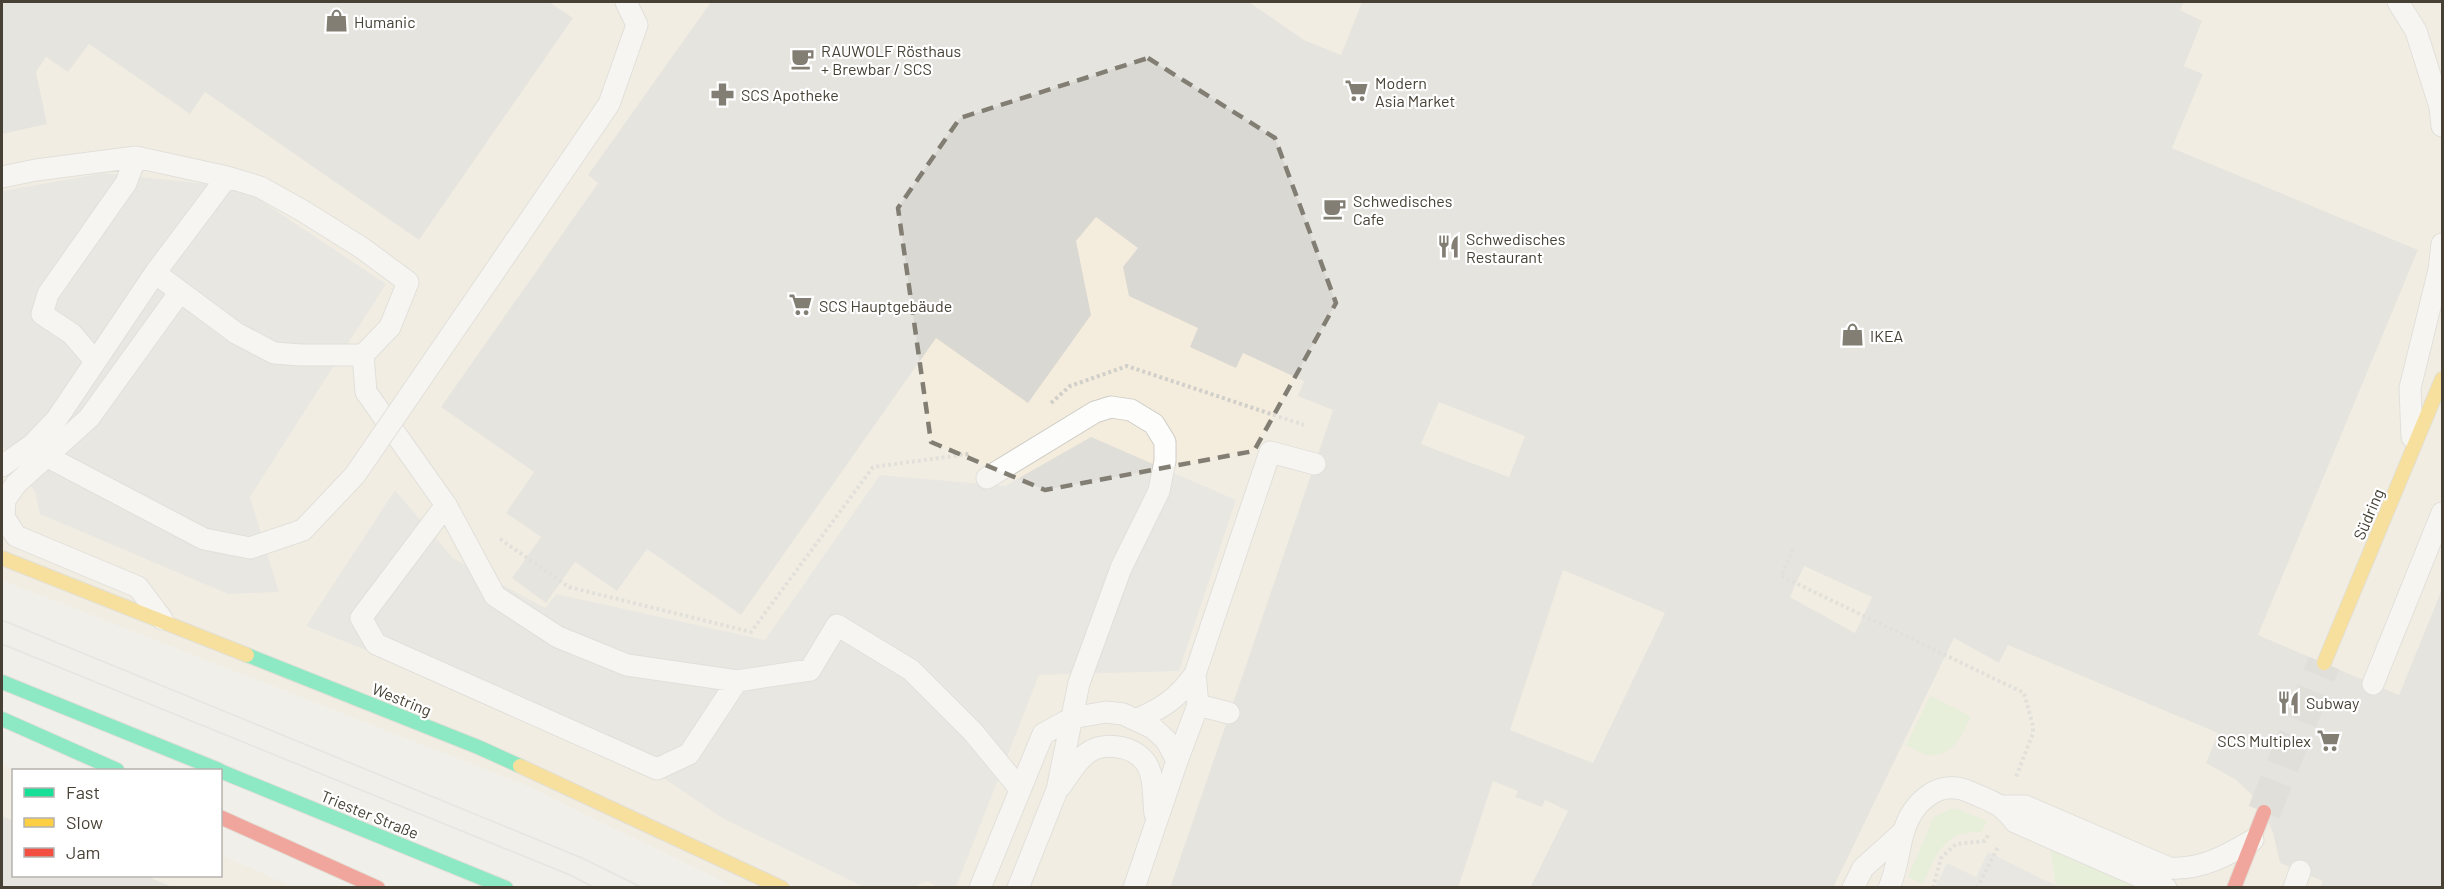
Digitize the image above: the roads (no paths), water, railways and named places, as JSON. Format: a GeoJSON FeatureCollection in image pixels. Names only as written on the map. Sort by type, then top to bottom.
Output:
{"type":"FeatureCollection","features":[{"type":"Feature","properties":{"kind":"street","name":"Südring"},"geometry":{"type":"LineString","coordinates":[[2324,663],[2442,379]]}},
{"type":"Feature","properties":{"kind":"street","name":"Westring"},"geometry":{"type":"LineString","coordinates":[[2,558],[478,747],[782,888]]}},
{"type":"Feature","properties":{"kind":"street","name":"Triester Straße"},"geometry":{"type":"LineString","coordinates":[[2,682],[215,769]]}},
{"type":"Feature","properties":{"kind":"street"},"geometry":{"type":"LineString","coordinates":[[2,718],[113,769]]}},
{"type":"Feature","properties":{"kind":"street","name":"Triester Straße"},"geometry":{"type":"LineString","coordinates":[[222,772],[506,888]]}},
{"type":"Feature","properties":{"kind":"street"},"geometry":{"type":"LineString","coordinates":[[2234,888],[2264,812]]}},
{"type":"Feature","properties":{"kind":"street"},"geometry":{"type":"LineString","coordinates":[[222,818],[378,888]]}},
{"type":"Feature","properties":{"kind":"lane"},"geometry":{"type":"LineString","coordinates":[[40,451],[204,539],[250,548],[303,530],[354,475],[609,104],[637,25],[626,2]]}},
{"type":"Feature","properties":{"kind":"lane"},"geometry":{"type":"LineString","coordinates":[[2398,2],[2416,30],[2440,107],[2442,126]]}},
{"type":"Feature","properties":{"kind":"lane"},"geometry":{"type":"LineString","coordinates":[[95,361],[72,334],[42,314],[48,294],[126,183],[136,157]]}},
{"type":"Feature","properties":{"kind":"lane"},"geometry":{"type":"LineString","coordinates":[[2,177],[36,170],[136,157],[227,177],[260,187],[303,211],[362,248],[408,282],[390,327],[363,355],[301,355],[274,352],[236,333],[155,273]]}},
{"type":"Feature","properties":{"kind":"lane"},"geometry":{"type":"LineString","coordinates":[[166,624],[138,587],[16,536],[4,517],[4,500],[40,451],[56,420],[155,273],[227,177]]}},
{"type":"Feature","properties":{"kind":"lane"},"geometry":{"type":"LineString","coordinates":[[2412,452],[2410,388],[2439,270],[2442,244]]}},
{"type":"Feature","properties":{"kind":"lane"},"geometry":{"type":"LineString","coordinates":[[2,466],[40,451],[88,418],[180,292]]}},
{"type":"Feature","properties":{"kind":"lane"},"geometry":{"type":"LineString","coordinates":[[363,355],[366,392],[446,505],[495,596],[558,636],[627,665],[737,681],[810,670],[837,625],[911,670],[973,732],[1020,789]]}},
{"type":"Feature","properties":{"kind":"lane"},"geometry":{"type":"LineString","coordinates":[[987,478],[1095,412],[1111,407],[1131,410],[1154,424],[1165,442],[1165,461],[1159,491],[1121,568],[1079,684],[1057,790],[1018,888]]}},
{"type":"Feature","properties":{"kind":"lane"},"geometry":{"type":"LineString","coordinates":[[1138,719],[1161,708],[1182,693],[1195,674],[1270,452],[1315,464]]}},
{"type":"Feature","properties":{"kind":"lane"},"geometry":{"type":"LineString","coordinates":[[446,505],[361,618],[376,644],[657,768],[689,754],[737,681]]}},
{"type":"Feature","properties":{"kind":"lane"},"geometry":{"type":"LineString","coordinates":[[2373,684],[2442,513]]}},
{"type":"Feature","properties":{"kind":"lane"},"geometry":{"type":"LineString","coordinates":[[1134,888],[1198,705],[1195,674]]}},
{"type":"Feature","properties":{"kind":"lane"},"geometry":{"type":"LineString","coordinates":[[1198,705],[1229,713]]}},
{"type":"Feature","properties":{"kind":"lane"},"geometry":{"type":"LineString","coordinates":[[980,888],[1043,734],[1072,718],[1106,712],[1123,714],[1138,719],[1153,728],[1166,740],[1177,761]]}},
{"type":"Feature","properties":{"kind":"lane"},"geometry":{"type":"LineString","coordinates":[[1057,790],[1085,755],[1106,745],[1118,747],[1137,756],[1145,763],[1152,782],[1155,824]]}},
{"type":"Feature","properties":{"kind":"lane"},"geometry":{"type":"LineString","coordinates":[[1888,888],[1894,876],[1903,832],[1910,817],[1922,801],[1937,789],[1950,786],[1964,789],[2003,806],[2025,806],[2169,868],[2185,869],[2207,864],[2253,840]]}},
{"type":"Feature","properties":{"kind":"lane"},"geometry":{"type":"LineString","coordinates":[[2003,806],[2015,822],[2166,888]]}},
{"type":"Feature","properties":{"kind":"lane"},"geometry":{"type":"LineString","coordinates":[[1853,888],[1863,868],[1903,832]]}},
{"type":"Feature","properties":{"kind":"tunnel"},"geometry":{"type":"LineString","coordinates":[[2264,812],[2324,663]]}},
{"type":"Feature","properties":{"kind":"tram line"},"geometry":{"type":"LineString","coordinates":[[2,620],[582,858],[643,888]]}},
{"type":"Feature","properties":{"kind":"tram line"},"geometry":{"type":"LineString","coordinates":[[2,644],[570,875],[595,888]]}},
{"type":"Feature","properties":{"kind":"place","name":"Humanic"},"geometry":{"type":"Point","coordinates":[336,21]}},
{"type":"Feature","properties":{"kind":"place","name":"RAUWOLF Rösthaus + Brewbar / SCS"},"geometry":{"type":"Point","coordinates":[803,59]}},
{"type":"Feature","properties":{"kind":"place","name":"Modern Asia Market"},"geometry":{"type":"Point","coordinates":[1357,91]}},
{"type":"Feature","properties":{"kind":"place","name":"SCS Apotheke"},"geometry":{"type":"Point","coordinates":[723,94]}},
{"type":"Feature","properties":{"kind":"place","name":"Schwedisches Cafe"},"geometry":{"type":"Point","coordinates":[1335,209]}},
{"type":"Feature","properties":{"kind":"place","name":"Schwedisches Restaurant"},"geometry":{"type":"Point","coordinates":[1448,247]}},
{"type":"Feature","properties":{"kind":"place","name":"SCS Hauptgebäude"},"geometry":{"type":"Point","coordinates":[801,305]}},
{"type":"Feature","properties":{"kind":"place","name":"IKEA"},"geometry":{"type":"Point","coordinates":[1852,335]}},
{"type":"Feature","properties":{"kind":"place","name":"Subway"},"geometry":{"type":"Point","coordinates":[2288,702]}},
{"type":"Feature","properties":{"kind":"place","name":"SCS Multiplex"},"geometry":{"type":"Point","coordinates":[2329,740]}}]}
